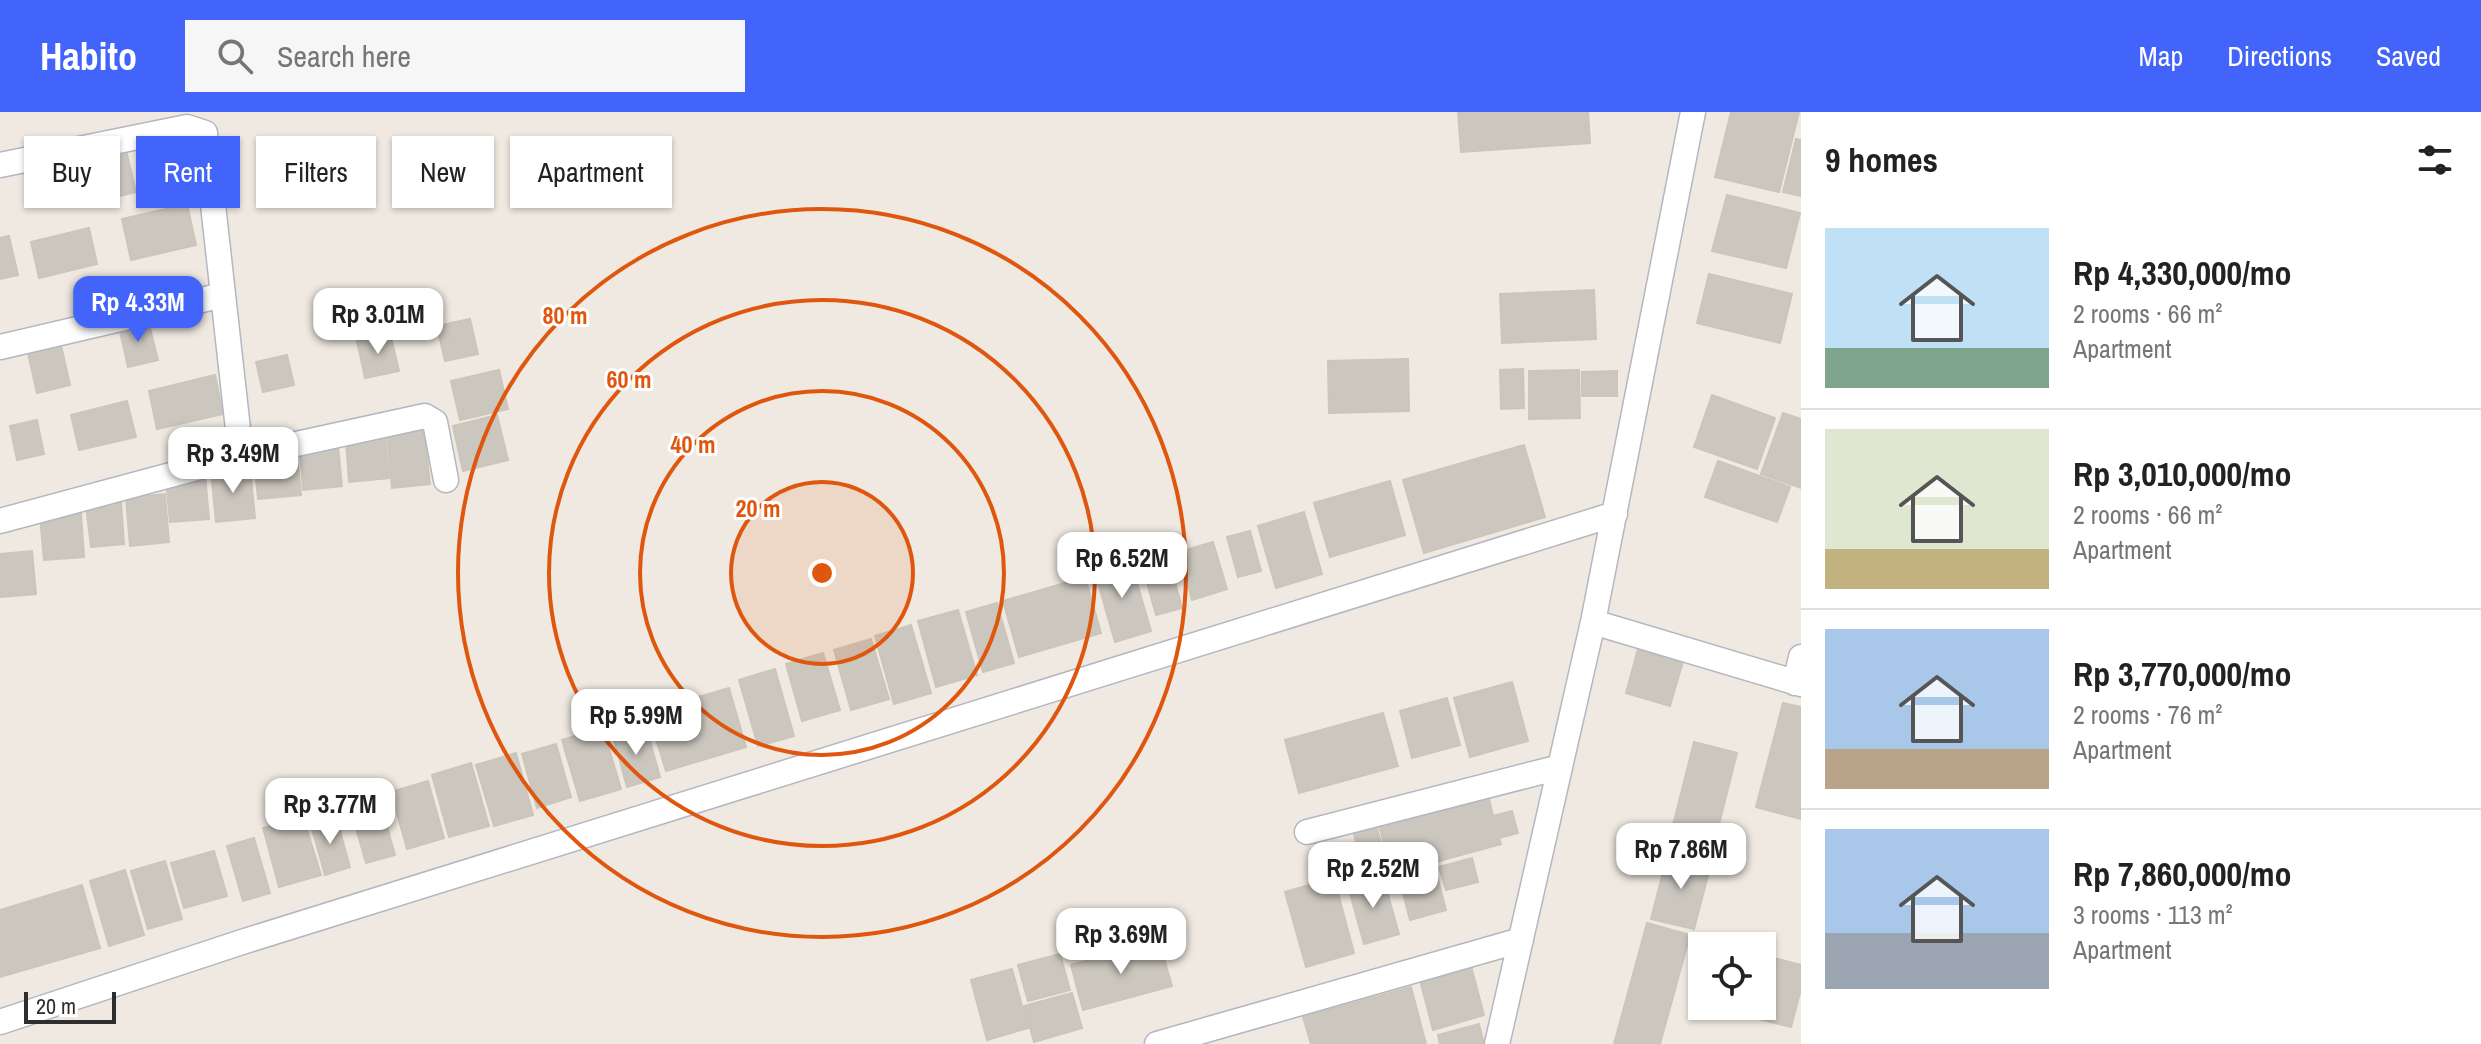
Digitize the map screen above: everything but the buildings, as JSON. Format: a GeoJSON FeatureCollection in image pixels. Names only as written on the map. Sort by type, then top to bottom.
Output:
{"type":"FeatureCollection","features":[{"type":"Feature","properties":{"kind":"street"},"geometry":{"type":"LineString","coordinates":[[1497,1044],[1593,622],[1693,112]]}},
{"type":"Feature","properties":{"kind":"street"},"geometry":{"type":"LineString","coordinates":[[0,165],[187,127],[202,130],[208,138],[241,456]]}},
{"type":"Feature","properties":{"kind":"street"},"geometry":{"type":"LineString","coordinates":[[0,347],[223,295]]}},
{"type":"Feature","properties":{"kind":"street"},"geometry":{"type":"LineString","coordinates":[[0,521],[241,456],[428,416],[435,422],[446,480]]}},
{"type":"Feature","properties":{"kind":"street"},"geometry":{"type":"LineString","coordinates":[[0,1022],[242,942],[1615,514]]}},
{"type":"Feature","properties":{"kind":"street"},"geometry":{"type":"LineString","coordinates":[[1593,622],[1798,683],[1801,657]]}},
{"type":"Feature","properties":{"kind":"street"},"geometry":{"type":"LineString","coordinates":[[1307,832],[1560,767]]}},
{"type":"Feature","properties":{"kind":"street"},"geometry":{"type":"LineString","coordinates":[[1157,1044],[1521,940]]}}]}
